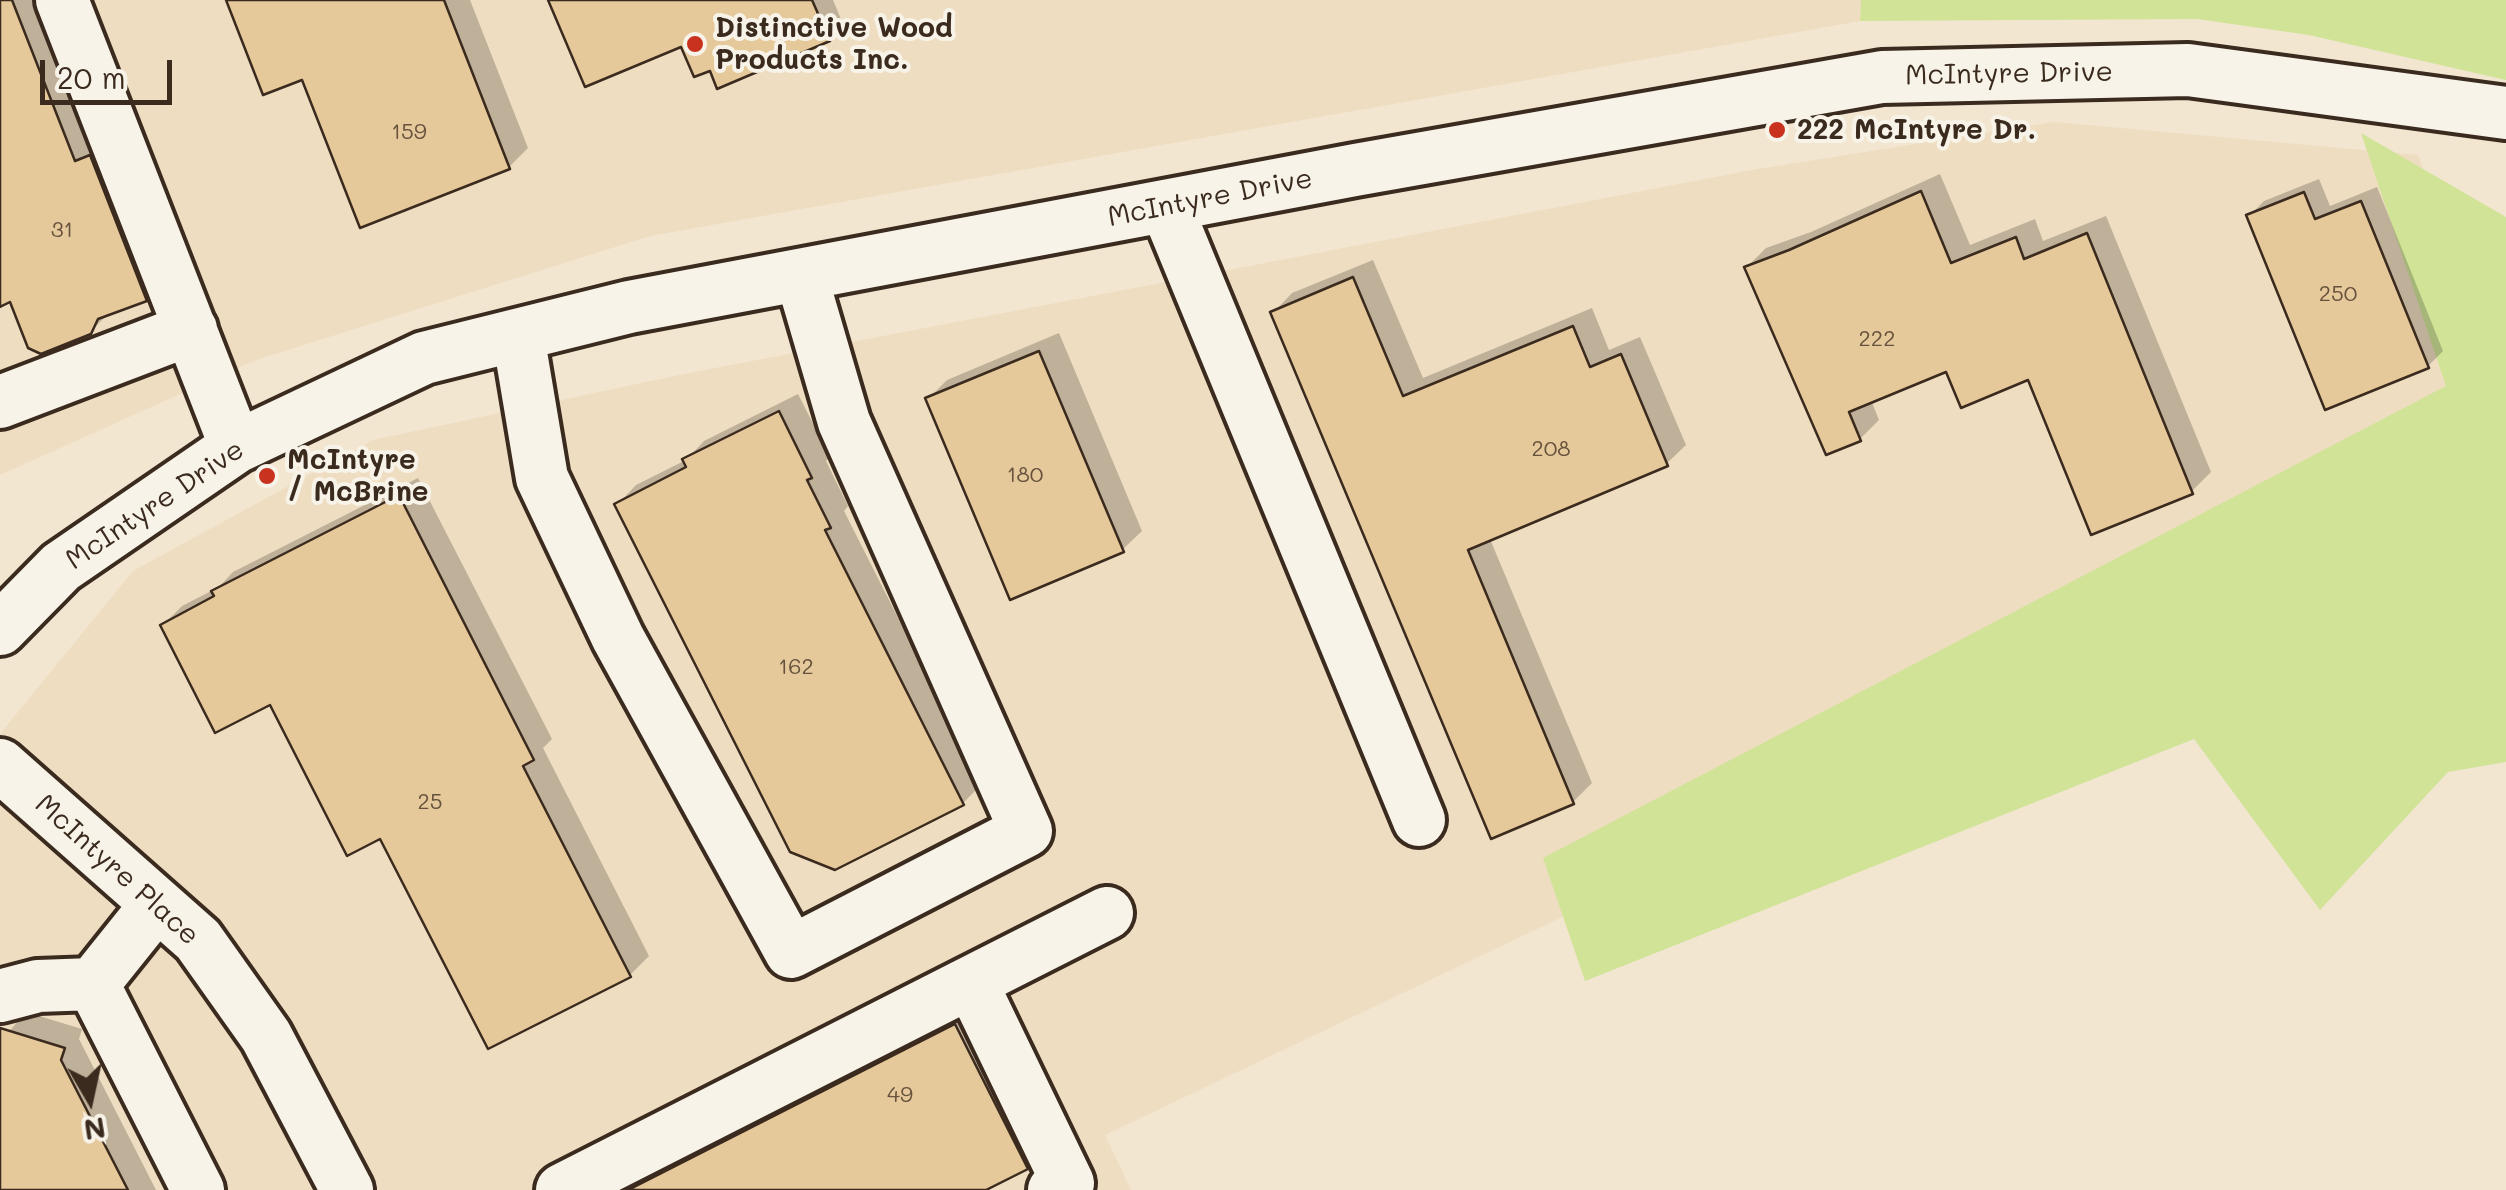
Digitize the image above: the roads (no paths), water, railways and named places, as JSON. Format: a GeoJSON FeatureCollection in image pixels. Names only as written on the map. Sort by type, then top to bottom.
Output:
{"type":"FeatureCollection","features":[{"type":"Feature","properties":{"kind":"street"},"geometry":{"type":"LineString","coordinates":[[62,0],[236,448]]}},
{"type":"Feature","properties":{"kind":"street","name":"McIntyre Drive"},"geometry":{"type":"LineString","coordinates":[[0,629],[61,567],[236,448],[424,358],[629,307],[1882,77],[2188,70],[2506,113]]}},
{"type":"Feature","properties":{"kind":"street"},"geometry":{"type":"LineString","coordinates":[[1166,206],[1420,820]]}},
{"type":"Feature","properties":{"kind":"street"},"geometry":{"type":"LineString","coordinates":[[518,335],[542,478],[618,638],[791,952],[1026,830],[844,422],[801,275]]}},
{"type":"Feature","properties":{"kind":"street"},"geometry":{"type":"LineString","coordinates":[[0,402],[191,329]]}},
{"type":"Feature","properties":{"kind":"street","name":"McIntyre Place"},"geometry":{"type":"LineString","coordinates":[[0,764],[198,940],[266,1036],[346,1190]]}},
{"type":"Feature","properties":{"kind":"street"},"geometry":{"type":"LineString","coordinates":[[0,996],[38,986],[93,984],[157,904]]}},
{"type":"Feature","properties":{"kind":"street"},"geometry":{"type":"LineString","coordinates":[[562,1190],[1107,913]]}},
{"type":"Feature","properties":{"kind":"street"},"geometry":{"type":"LineString","coordinates":[[971,982],[1068,1183],[1054,1190]]}},
{"type":"Feature","properties":{"kind":"street"},"geometry":{"type":"LineString","coordinates":[[93,984],[198,1190]]}},
{"type":"Feature","properties":{"kind":"place","name":"Distinctive Wood Products Inc."},"geometry":{"type":"Point","coordinates":[695,44]}},
{"type":"Feature","properties":{"kind":"place","name":"222 McIntyre Dr."},"geometry":{"type":"Point","coordinates":[1777,130]}},
{"type":"Feature","properties":{"kind":"place","name":"McIntyre / McBrine"},"geometry":{"type":"Point","coordinates":[267,476]}}]}
